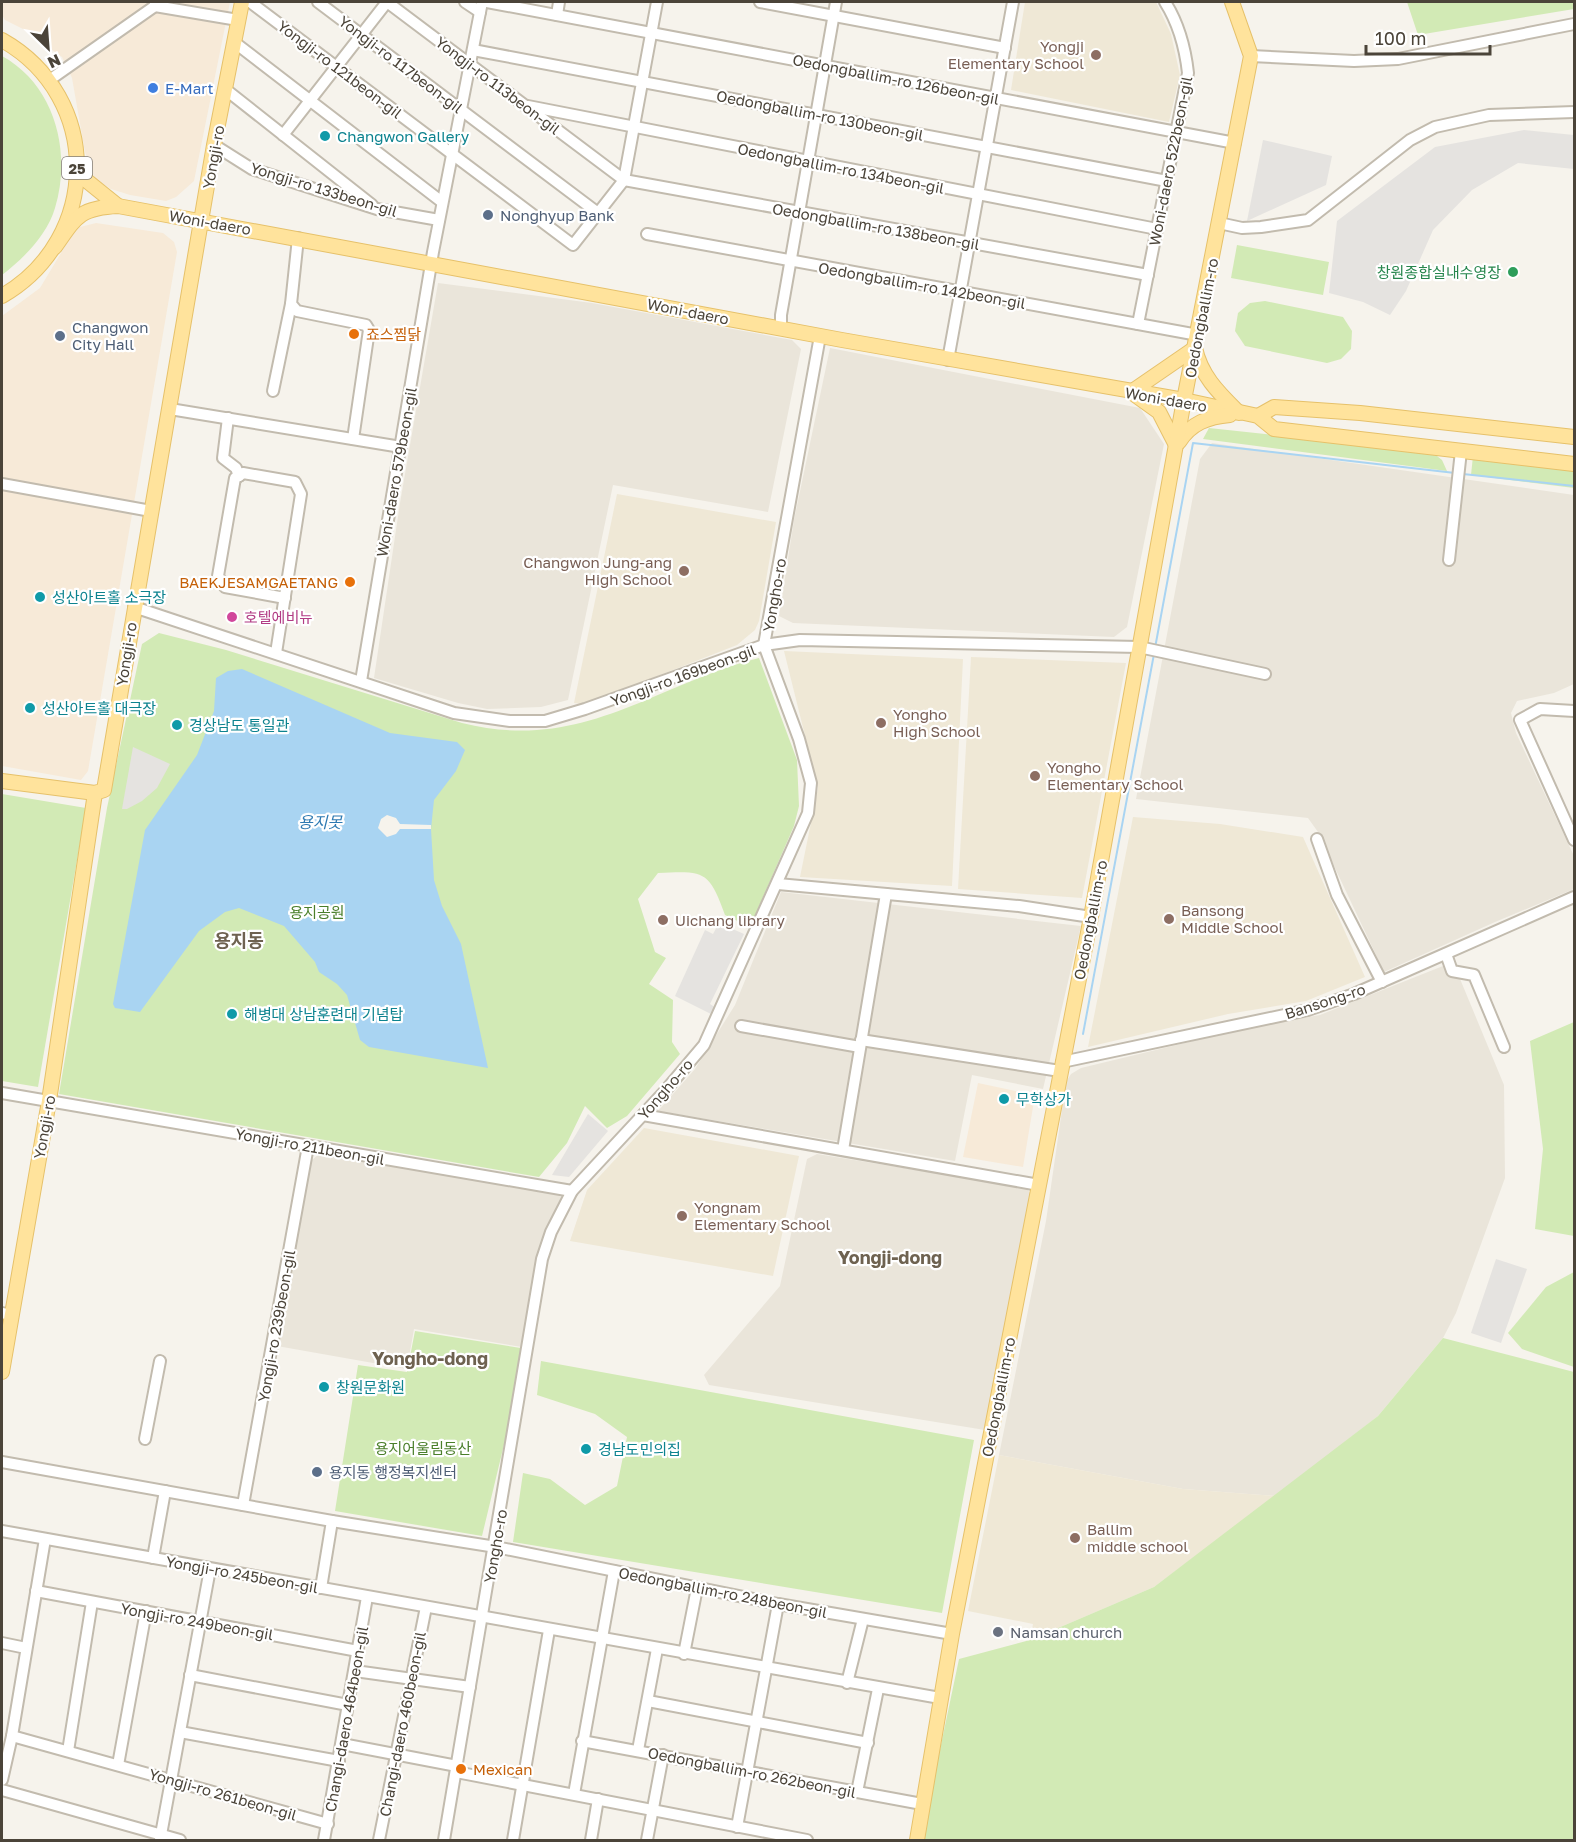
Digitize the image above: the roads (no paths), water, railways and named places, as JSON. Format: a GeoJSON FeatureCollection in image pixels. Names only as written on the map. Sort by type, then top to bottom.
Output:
{"type":"FeatureCollection","features":[{"type":"Feature","properties":{"kind":"main road","name":"Yongji-ro"},"geometry":{"type":"LineString","coordinates":[[2,1372],[6,1314],[49,1101],[95,793],[104,790],[214,145],[242,2]]}},
{"type":"Feature","properties":{"kind":"main road","name":"Oedongballim-ro"},"geometry":{"type":"LineString","coordinates":[[917,1840],[940,1698],[1143,647],[1176,447],[1251,56],[1232,2]]}},
{"type":"Feature","properties":{"kind":"main road","name":"25"},"geometry":{"type":"LineString","coordinates":[[2,296],[34,272],[54,247],[72,207],[78,165],[69,121],[48,81],[30,60],[4,40]]}},
{"type":"Feature","properties":{"kind":"main road"},"geometry":{"type":"LineString","coordinates":[[78,165],[87,180],[118,206]]}},
{"type":"Feature","properties":{"kind":"main road","name":"Woni-daero"},"geometry":{"type":"LineString","coordinates":[[54,247],[81,214],[93,207],[118,206],[948,360],[1185,400],[1240,414],[1258,416],[1274,429],[1575,464]]}},
{"type":"Feature","properties":{"kind":"main road"},"geometry":{"type":"LineString","coordinates":[[1176,447],[1159,412],[1131,392],[1196,342],[1204,373],[1240,414]]}},
{"type":"Feature","properties":{"kind":"main road","name":"Woni-daero"},"geometry":{"type":"LineString","coordinates":[[1258,416],[1274,407],[1360,413],[1575,437]]}},
{"type":"Feature","properties":{"kind":"main road"},"geometry":{"type":"LineString","coordinates":[[1176,447],[1188,428],[1217,416],[1240,414]]}},
{"type":"Feature","properties":{"kind":"main road"},"geometry":{"type":"LineString","coordinates":[[2,781],[95,793]]}},
{"type":"Feature","properties":{"kind":"street","name":"Yongji-ro 121beon-gil"},"geometry":{"type":"LineString","coordinates":[[250,2],[573,244],[598,213]]}},
{"type":"Feature","properties":{"kind":"street","name":"Yongji-ro 117beon-gil"},"geometry":{"type":"LineString","coordinates":[[318,2],[598,213]]}},
{"type":"Feature","properties":{"kind":"street"},"geometry":{"type":"LineString","coordinates":[[283,135],[387,2]]}},
{"type":"Feature","properties":{"kind":"street","name":"Yongji-ro 113beon-gil"},"geometry":{"type":"LineString","coordinates":[[387,2],[608,168]]}},
{"type":"Feature","properties":{"kind":"street"},"geometry":{"type":"LineString","coordinates":[[465,2],[481,7]]}},
{"type":"Feature","properties":{"kind":"street","name":"Oedongballim-ro 126beon-gil"},"geometry":{"type":"LineString","coordinates":[[488,2],[1235,143]]}},
{"type":"Feature","properties":{"kind":"street"},"geometry":{"type":"LineString","coordinates":[[557,15],[559,2]]}},
{"type":"Feature","properties":{"kind":"street"},"geometry":{"type":"LineString","coordinates":[[598,213],[624,180],[657,2]]}},
{"type":"Feature","properties":{"kind":"street"},"geometry":{"type":"LineString","coordinates":[[760,2],[1005,48]]}},
{"type":"Feature","properties":{"kind":"street"},"geometry":{"type":"LineString","coordinates":[[781,329],[836,2]]}},
{"type":"Feature","properties":{"kind":"street"},"geometry":{"type":"LineString","coordinates":[[948,360],[1012,2]]}},
{"type":"Feature","properties":{"kind":"street","name":"Woni-daero 522beon-gil"},"geometry":{"type":"LineString","coordinates":[[1138,324],[1188,73],[1186,48],[1175,18],[1165,2]]}},
{"type":"Feature","properties":{"kind":"street"},"geometry":{"type":"LineString","coordinates":[[48,81],[155,4],[238,20]]}},
{"type":"Feature","properties":{"kind":"street","name":"Woni-daero 579beon-gil"},"geometry":{"type":"LineString","coordinates":[[361,681],[431,263],[481,7]]}},
{"type":"Feature","properties":{"kind":"street"},"geometry":{"type":"LineString","coordinates":[[1251,56],[1353,61],[1398,59],[1575,24]]}},
{"type":"Feature","properties":{"kind":"street"},"geometry":{"type":"LineString","coordinates":[[234,42],[442,202]]}},
{"type":"Feature","properties":{"kind":"street","name":"Oedongballim-ro 130beon-gil"},"geometry":{"type":"LineString","coordinates":[[472,50],[1167,181]]}},
{"type":"Feature","properties":{"kind":"street"},"geometry":{"type":"LineString","coordinates":[[225,89],[377,208]]}},
{"type":"Feature","properties":{"kind":"street","name":"Oedongballim-ro 134beon-gil"},"geometry":{"type":"LineString","coordinates":[[525,106],[1157,230]]}},
{"type":"Feature","properties":{"kind":"street"},"geometry":{"type":"LineString","coordinates":[[1219,223],[1242,228],[1308,220],[1410,140],[1435,127],[1489,115],[1575,112]]}},
{"type":"Feature","properties":{"kind":"street","name":"Yongji-ro 133beon-gil"},"geometry":{"type":"LineString","coordinates":[[214,145],[252,169],[377,208],[439,220]]}},
{"type":"Feature","properties":{"kind":"street","name":"Oedongballim-ro 138beon-gil"},"geometry":{"type":"LineString","coordinates":[[608,168],[624,180],[1148,275]]}},
{"type":"Feature","properties":{"kind":"street","name":"Oedongballim-ro 142beon-gil"},"geometry":{"type":"LineString","coordinates":[[647,234],[1138,324],[1196,342]]}},
{"type":"Feature","properties":{"kind":"street"},"geometry":{"type":"LineString","coordinates":[[273,391],[291,304],[298,238]]}},
{"type":"Feature","properties":{"kind":"street"},"geometry":{"type":"LineString","coordinates":[[291,304],[297,311],[355,321],[366,325],[369,330],[353,439]]}},
{"type":"Feature","properties":{"kind":"street","name":"Yongho-ro"},"geometry":{"type":"LineString","coordinates":[[444,1840],[496,1547],[542,1259],[551,1232],[572,1191],[704,1045],[808,813],[811,783],[799,739],[764,645],[820,336]]}},
{"type":"Feature","properties":{"kind":"street"},"geometry":{"type":"LineString","coordinates":[[170,409],[401,447]]}},
{"type":"Feature","properties":{"kind":"street"},"geometry":{"type":"LineString","coordinates":[[228,418],[223,458],[225,462],[236,468],[239,476]]}},
{"type":"Feature","properties":{"kind":"street"},"geometry":{"type":"LineString","coordinates":[[1449,560],[1461,451]]}},
{"type":"Feature","properties":{"kind":"street"},"geometry":{"type":"LineString","coordinates":[[276,653],[285,598],[301,495],[296,482],[243,473],[235,478],[218,576],[225,587],[285,598]]}},
{"type":"Feature","properties":{"kind":"street"},"geometry":{"type":"LineString","coordinates":[[2,484],[151,511]]}},
{"type":"Feature","properties":{"kind":"street","name":"Yongji-ro 169beon-gil"},"geometry":{"type":"LineString","coordinates":[[134,607],[454,713],[488,719],[545,721],[585,710],[764,645],[800,640],[843,639],[1143,647],[1265,674]]}},
{"type":"Feature","properties":{"kind":"street"},"geometry":{"type":"LineString","coordinates":[[1575,711],[1540,709],[1520,720],[1575,840]]}},
{"type":"Feature","properties":{"kind":"street"},"geometry":{"type":"LineString","coordinates":[[1317,839],[1337,895],[1382,982]]}},
{"type":"Feature","properties":{"kind":"street"},"geometry":{"type":"LineString","coordinates":[[778,884],[1019,906],[1091,917]]}},
{"type":"Feature","properties":{"kind":"street"},"geometry":{"type":"LineString","coordinates":[[843,1150],[886,894]]}},
{"type":"Feature","properties":{"kind":"street","name":"Bansong-ro"},"geometry":{"type":"LineString","coordinates":[[1061,1066],[1308,1010],[1382,982],[1575,897]]}},
{"type":"Feature","properties":{"kind":"street"},"geometry":{"type":"LineString","coordinates":[[1446,954],[1452,971],[1474,975],[1504,1047]]}},
{"type":"Feature","properties":{"kind":"street"},"geometry":{"type":"LineString","coordinates":[[741,1026],[861,1043],[1061,1066]]}},
{"type":"Feature","properties":{"kind":"street","name":"Yongji-ro 211beon-gil"},"geometry":{"type":"LineString","coordinates":[[2,1093],[572,1191]]}},
{"type":"Feature","properties":{"kind":"street"},"geometry":{"type":"LineString","coordinates":[[643,1115],[1039,1185]]}},
{"type":"Feature","properties":{"kind":"street","name":"Yongji-ro 239beon-gil"},"geometry":{"type":"LineString","coordinates":[[243,1505],[308,1146]]}},
{"type":"Feature","properties":{"kind":"street"},"geometry":{"type":"LineString","coordinates":[[145,1438],[160,1361]]}},
{"type":"Feature","properties":{"kind":"street"},"geometry":{"type":"LineString","coordinates":[[2,1462],[332,1521],[496,1547]]}},
{"type":"Feature","properties":{"kind":"street"},"geometry":{"type":"LineString","coordinates":[[153,1558],[165,1491]]}},
{"type":"Feature","properties":{"kind":"street"},"geometry":{"type":"LineString","coordinates":[[321,1588],[332,1521]]}},
{"type":"Feature","properties":{"kind":"street","name":"Yongji-ro 245beon-gil"},"geometry":{"type":"LineString","coordinates":[[2,1531],[878,1689],[940,1698]]}},
{"type":"Feature","properties":{"kind":"street"},"geometry":{"type":"LineString","coordinates":[[2,1780],[12,1736],[45,1539]]}},
{"type":"Feature","properties":{"kind":"street","name":"Oedongballim-ro 248beon-gil"},"geometry":{"type":"LineString","coordinates":[[496,1547],[778,1604],[952,1634]]}},
{"type":"Feature","properties":{"kind":"street"},"geometry":{"type":"LineString","coordinates":[[161,1838],[210,1569]]}},
{"type":"Feature","properties":{"kind":"street"},"geometry":{"type":"LineString","coordinates":[[574,1794],[615,1571]]}},
{"type":"Feature","properties":{"kind":"street"},"geometry":{"type":"LineString","coordinates":[[684,1654],[697,1588]]}},
{"type":"Feature","properties":{"kind":"street","name":"Yongji-ro 249beon-gil"},"geometry":{"type":"LineString","coordinates":[[36,1591],[358,1651]]}},
{"type":"Feature","properties":{"kind":"street","name":"Changi-daero 464beon-gil"},"geometry":{"type":"LineString","coordinates":[[324,1840],[367,1597]]}},
{"type":"Feature","properties":{"kind":"street"},"geometry":{"type":"LineString","coordinates":[[68,1751],[92,1602]]}},
{"type":"Feature","properties":{"kind":"street"},"geometry":{"type":"LineString","coordinates":[[737,1827],[745,1770],[778,1604]]}},
{"type":"Feature","properties":{"kind":"street","name":"Changi-daero 460beon-gil"},"geometry":{"type":"LineString","coordinates":[[379,1840],[398,1755],[426,1607]]}},
{"type":"Feature","properties":{"kind":"street"},"geometry":{"type":"LineString","coordinates":[[118,1765],[146,1611]]}},
{"type":"Feature","properties":{"kind":"street"},"geometry":{"type":"LineString","coordinates":[[847,1683],[863,1619]]}},
{"type":"Feature","properties":{"kind":"street"},"geometry":{"type":"LineString","coordinates":[[514,1840],[549,1630]]}},
{"type":"Feature","properties":{"kind":"street"},"geometry":{"type":"LineString","coordinates":[[2,1643],[27,1648]]}},
{"type":"Feature","properties":{"kind":"street"},"geometry":{"type":"LineString","coordinates":[[638,1750],[657,1649]]}},
{"type":"Feature","properties":{"kind":"street"},"geometry":{"type":"LineString","coordinates":[[354,1671],[470,1687]]}},
{"type":"Feature","properties":{"kind":"street"},"geometry":{"type":"LineString","coordinates":[[190,1675],[348,1706]]}},
{"type":"Feature","properties":{"kind":"street"},"geometry":{"type":"LineString","coordinates":[[857,1792],[878,1689]]}},
{"type":"Feature","properties":{"kind":"street"},"geometry":{"type":"LineString","coordinates":[[648,1701],[868,1743]]}},
{"type":"Feature","properties":{"kind":"street"},"geometry":{"type":"LineString","coordinates":[[180,1732],[339,1761]]}},
{"type":"Feature","properties":{"kind":"street","name":"Yongji-ro 261beon-gil"},"geometry":{"type":"LineString","coordinates":[[12,1736],[328,1824]]}},
{"type":"Feature","properties":{"kind":"street","name":"Oedongballim-ro 262beon-gil"},"geometry":{"type":"LineString","coordinates":[[582,1742],[638,1750],[922,1804]]}},
{"type":"Feature","properties":{"kind":"street"},"geometry":{"type":"LineString","coordinates":[[342,1744],[652,1812],[807,1840]]}},
{"type":"Feature","properties":{"kind":"street"},"geometry":{"type":"LineString","coordinates":[[647,1840],[663,1755]]}},
{"type":"Feature","properties":{"kind":"street"},"geometry":{"type":"LineString","coordinates":[[2,1790],[161,1838],[180,1840]]}},
{"type":"Feature","properties":{"kind":"street"},"geometry":{"type":"LineString","coordinates":[[591,1840],[598,1799]]}},
{"type":"Feature","properties":{"kind":"water","name":"용지못"},"geometry":{"type":"Polygon","coordinates":[[[242,669],[390,733],[457,742],[465,750],[456,771],[434,800],[431,829],[434,880],[442,906],[461,944],[488,1068],[369,1047],[360,1040],[347,995],[337,984],[319,972],[315,962],[284,926],[239,908],[225,912],[199,931],[140,1012],[115,1008],[113,1004],[145,830],[197,755],[214,711],[216,678],[228,671],[242,669]]]}},
{"type":"Feature","properties":{"kind":"waterway"},"geometry":{"type":"LineString","coordinates":[[1155,648],[1193,443],[1455,473]]}},
{"type":"Feature","properties":{"kind":"waterway"},"geometry":{"type":"LineString","coordinates":[[1463,474],[1574,486]]}},
{"type":"Feature","properties":{"kind":"waterway"},"geometry":{"type":"LineString","coordinates":[[1083,1034],[1154,654]]}},
{"type":"Feature","properties":{"kind":"place","name":"Yongji Elementary School"},"geometry":{"type":"Point","coordinates":[1096,55]}},
{"type":"Feature","properties":{"kind":"place","name":"E-Mart"},"geometry":{"type":"Point","coordinates":[153,88]}},
{"type":"Feature","properties":{"kind":"place","name":"Changwon Gallery"},"geometry":{"type":"Point","coordinates":[325,136]}},
{"type":"Feature","properties":{"kind":"place","name":"Nonghyup Bank"},"geometry":{"type":"Point","coordinates":[488,215]}},
{"type":"Feature","properties":{"kind":"place","name":"창원종합실내수영장"},"geometry":{"type":"Point","coordinates":[1513,272]}},
{"type":"Feature","properties":{"kind":"place","name":"죠스찜닭"},"geometry":{"type":"Point","coordinates":[354,334]}},
{"type":"Feature","properties":{"kind":"place","name":"Changwon City Hall"},"geometry":{"type":"Point","coordinates":[60,336]}},
{"type":"Feature","properties":{"kind":"place","name":"Changwon Jung-ang High School"},"geometry":{"type":"Point","coordinates":[684,571]}},
{"type":"Feature","properties":{"kind":"place","name":"BAEKJESAMGAETANG"},"geometry":{"type":"Point","coordinates":[350,582]}},
{"type":"Feature","properties":{"kind":"place","name":"성산아트홀 소극장"},"geometry":{"type":"Point","coordinates":[40,597]}},
{"type":"Feature","properties":{"kind":"place","name":"호텔에비뉴"},"geometry":{"type":"Point","coordinates":[232,617]}},
{"type":"Feature","properties":{"kind":"place","name":"성산아트홀 대극장"},"geometry":{"type":"Point","coordinates":[30,708]}},
{"type":"Feature","properties":{"kind":"place","name":"Yongho High School"},"geometry":{"type":"Point","coordinates":[881,723]}},
{"type":"Feature","properties":{"kind":"place","name":"경상남도 통일관"},"geometry":{"type":"Point","coordinates":[177,725]}},
{"type":"Feature","properties":{"kind":"place","name":"Yongho Elementary School"},"geometry":{"type":"Point","coordinates":[1035,776]}},
{"type":"Feature","properties":{"kind":"place","name":"Bansong Middle School"},"geometry":{"type":"Point","coordinates":[1169,919]}},
{"type":"Feature","properties":{"kind":"place","name":"Uichang library"},"geometry":{"type":"Point","coordinates":[663,920]}},
{"type":"Feature","properties":{"kind":"place","name":"해병대 상남훈련대 기념탑"},"geometry":{"type":"Point","coordinates":[232,1014]}},
{"type":"Feature","properties":{"kind":"place","name":"무학상가"},"geometry":{"type":"Point","coordinates":[1004,1099]}},
{"type":"Feature","properties":{"kind":"place","name":"Yongnam Elementary School"},"geometry":{"type":"Point","coordinates":[682,1216]}},
{"type":"Feature","properties":{"kind":"place","name":"창원문화원"},"geometry":{"type":"Point","coordinates":[324,1387]}},
{"type":"Feature","properties":{"kind":"place","name":"경남도민의집"},"geometry":{"type":"Point","coordinates":[586,1449]}},
{"type":"Feature","properties":{"kind":"place","name":"용지동 행정복지센터"},"geometry":{"type":"Point","coordinates":[317,1472]}},
{"type":"Feature","properties":{"kind":"place","name":"Ballim middle school"},"geometry":{"type":"Point","coordinates":[1075,1538]}},
{"type":"Feature","properties":{"kind":"place","name":"Namsan church"},"geometry":{"type":"Point","coordinates":[998,1632]}},
{"type":"Feature","properties":{"kind":"place","name":"Mexican"},"geometry":{"type":"Point","coordinates":[461,1769]}},
{"type":"Feature","properties":{"kind":"district","name":"용지동"},"geometry":{"type":"Point","coordinates":[239,940]}},
{"type":"Feature","properties":{"kind":"district","name":"Yongji-dong"},"geometry":{"type":"Point","coordinates":[890,1257]}},
{"type":"Feature","properties":{"kind":"district","name":"Yongho-dong"},"geometry":{"type":"Point","coordinates":[430,1358]}},
{"type":"Feature","properties":{"kind":"park label","name":"용지공원"},"geometry":{"type":"Point","coordinates":[317,912]}},
{"type":"Feature","properties":{"kind":"park label","name":"용지어울림동산"},"geometry":{"type":"Point","coordinates":[423,1448]}}]}
